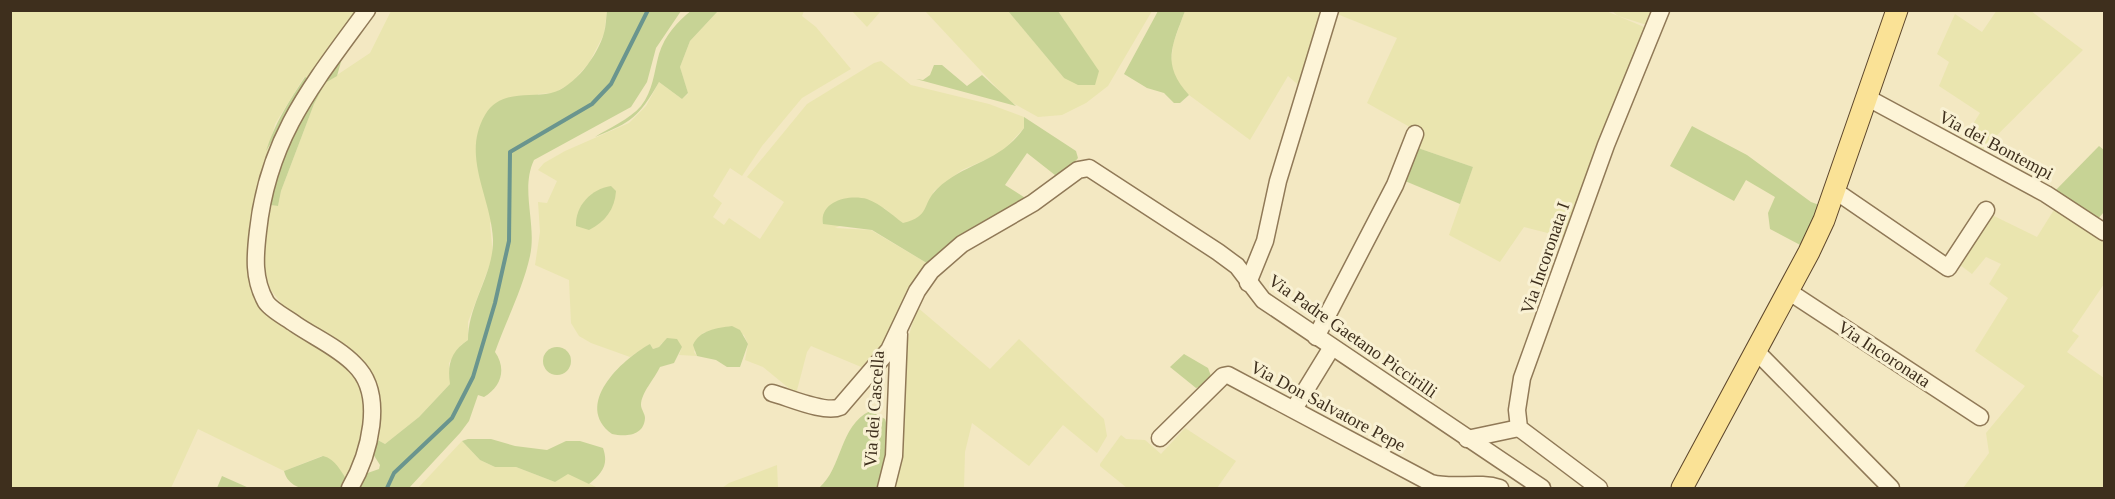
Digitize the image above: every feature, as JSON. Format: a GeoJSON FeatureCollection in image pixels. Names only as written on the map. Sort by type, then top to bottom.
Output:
{"type":"FeatureCollection","features":[{"type":"Feature","properties":{"kind":"main road"},"geometry":{"type":"LineString","coordinates":[[1682,489],[1809,252],[1834,190],[1897,10]]}},
{"type":"Feature","properties":{"kind":"street"},"geometry":{"type":"LineString","coordinates":[[350,489],[357,477],[367,441],[372,406],[369,387],[354,363],[267,303],[254,266],[262,193],[294,113],[329,60],[367,10]]}},
{"type":"Feature","properties":{"kind":"street"},"geometry":{"type":"LineString","coordinates":[[1248,283],[1265,241],[1278,181],[1330,10]]}},
{"type":"Feature","properties":{"kind":"street","name":"Via Incoronata I"},"geometry":{"type":"LineString","coordinates":[[1519,428],[1516,410],[1522,378],[1606,145],[1660,10]]}},
{"type":"Feature","properties":{"kind":"street","name":"Via dei Bontempi"},"geometry":{"type":"LineString","coordinates":[[1866,97],[2046,194],[2104,232]]}},
{"type":"Feature","properties":{"kind":"street"},"geometry":{"type":"LineString","coordinates":[[1316,336],[1395,185],[1415,134]]}},
{"type":"Feature","properties":{"kind":"street","name":"Via Padre Gaetano Piccirilli"},"geometry":{"type":"LineString","coordinates":[[899,333],[917,291],[931,271],[946,256],[1033,203],[1078,170],[1089,168],[1237,266],[1263,300],[1542,489]]}},
{"type":"Feature","properties":{"kind":"street"},"geometry":{"type":"LineString","coordinates":[[1834,190],[1948,267],[1986,210]]}},
{"type":"Feature","properties":{"kind":"street","name":"Via Incoronata"},"geometry":{"type":"LineString","coordinates":[[1788,291],[1980,417]]}},
{"type":"Feature","properties":{"kind":"street"},"geometry":{"type":"LineString","coordinates":[[772,393],[833,410],[847,400],[873,370],[899,333]]}},
{"type":"Feature","properties":{"kind":"street","name":"Via dei Cascella"},"geometry":{"type":"LineString","coordinates":[[886,489],[894,456],[899,333]]}},
{"type":"Feature","properties":{"kind":"street"},"geometry":{"type":"LineString","coordinates":[[1294,409],[1332,347]]}},
{"type":"Feature","properties":{"kind":"street"},"geometry":{"type":"LineString","coordinates":[[1756,351],[1891,489]]}},
{"type":"Feature","properties":{"kind":"street","name":"Via Don Salvatore Pepe"},"geometry":{"type":"LineString","coordinates":[[1161,438],[1222,376],[1228,375],[1431,483],[1446,487],[1490,485],[1500,489]]}},
{"type":"Feature","properties":{"kind":"street"},"geometry":{"type":"LineString","coordinates":[[1467,439],[1519,428],[1599,489]]}},
{"type":"Feature","properties":{"kind":"shaded area"},"geometry":{"type":"Polygon","coordinates":[[[1338,10],[1604,10],[1644,27],[1649,32],[1567,238],[1524,227],[1500,262],[1449,235],[1473,167],[1418,148],[1424,135],[1367,103],[1397,38],[1337,14],[1338,10]]]}},
{"type":"Feature","properties":{"kind":"shaded area"},"geometry":{"type":"Polygon","coordinates":[[[1997,10],[2031,11],[2083,50],[1977,155],[1961,143],[1980,113],[1939,86],[1949,62],[1937,54],[1955,14],[1982,32],[1997,10]]]}},
{"type":"Feature","properties":{"kind":"shaded area"},"geometry":{"type":"Polygon","coordinates":[[[10,11],[354,11],[309,80],[304,77],[275,124],[259,184],[256,290],[350,364],[365,388],[365,435],[349,483],[322,456],[284,471],[198,429],[171,488],[11,488],[10,11]]]}},
{"type":"Feature","properties":{"kind":"shaded area"},"geometry":{"type":"Polygon","coordinates":[[[391,11],[607,11],[604,34],[589,63],[571,83],[554,93],[538,94],[490,224],[493,256],[468,322],[468,340],[461,345],[449,363],[450,384],[419,417],[385,444],[374,438],[376,396],[284,307],[270,289],[262,259],[270,205],[278,206],[281,191],[314,104],[325,83],[370,53],[391,11]]]}},
{"type":"Feature","properties":{"kind":"shaded area"},"geometry":{"type":"Polygon","coordinates":[[[718,11],[804,11],[802,16],[816,27],[851,69],[802,98],[762,146],[742,176],[730,168],[713,196],[722,203],[713,217],[724,225],[729,218],[760,239],[784,202],[747,177],[807,104],[874,63],[881,61],[911,85],[989,104],[1024,117],[1024,128],[1001,153],[962,170],[934,191],[927,209],[919,219],[903,224],[884,208],[835,228],[871,230],[930,265],[880,354],[866,369],[811,346],[807,352],[796,394],[763,367],[745,360],[748,344],[744,335],[721,328],[703,333],[694,352],[697,356],[679,355],[682,347],[662,343],[653,349],[650,344],[630,357],[591,343],[579,336],[571,323],[569,280],[535,265],[540,232],[538,202],[547,203],[557,181],[538,170],[544,163],[565,151],[629,123],[646,106],[659,82],[682,99],[688,94],[680,67],[690,41],[718,11]]]}},
{"type":"Feature","properties":{"kind":"shaded area"},"geometry":{"type":"Polygon","coordinates":[[[852,11],[881,11],[867,27],[852,11]]]}},
{"type":"Feature","properties":{"kind":"shaded area"},"geometry":{"type":"Polygon","coordinates":[[[925,11],[1008,11],[1064,78],[1065,21],[1058,11],[1152,11],[1108,86],[1086,103],[1062,115],[1038,117],[1009,101],[925,11]]]}},
{"type":"Feature","properties":{"kind":"shaded area"},"geometry":{"type":"Polygon","coordinates":[[[1185,11],[1327,11],[1303,89],[1288,76],[1250,140],[1189,95],[1174,79],[1171,64],[1173,44],[1185,11]]]}},
{"type":"Feature","properties":{"kind":"shaded area"},"geometry":{"type":"Polygon","coordinates":[[[1612,11],[1652,11],[1647,25],[1618,16],[1612,11]]]}},
{"type":"Feature","properties":{"kind":"shaded area"},"geometry":{"type":"Polygon","coordinates":[[[2057,205],[2104,237],[2104,284],[2072,331],[2079,336],[2067,352],[2104,378],[2104,488],[1963,488],[1989,453],[1986,433],[2025,386],[1975,351],[2008,298],[1989,284],[2001,264],[1986,257],[1972,274],[1960,265],[1984,220],[1994,216],[2037,237],[2057,205]]]}},
{"type":"Feature","properties":{"kind":"shaded area"},"geometry":{"type":"Polygon","coordinates":[[[917,307],[990,369],[1019,339],[1104,419],[1107,436],[1097,453],[1063,425],[1029,466],[972,423],[965,452],[964,488],[888,488],[908,339],[917,307]]]}},
{"type":"Feature","properties":{"kind":"shaded area"},"geometry":{"type":"Polygon","coordinates":[[[1185,428],[1236,461],[1217,488],[1127,488],[1100,466],[1121,435],[1126,439],[1145,440],[1161,454],[1185,428]]]}},
{"type":"Feature","properties":{"kind":"shaded area"},"geometry":{"type":"Polygon","coordinates":[[[462,441],[480,460],[495,467],[516,467],[555,482],[568,473],[598,488],[418,488],[462,441]]]}},
{"type":"Feature","properties":{"kind":"shaded area"},"geometry":{"type":"Polygon","coordinates":[[[777,465],[778,488],[722,488],[729,483],[777,465]]]}},
{"type":"Feature","properties":{"kind":"green space"},"geometry":{"type":"Polygon","coordinates":[[[692,10],[718,11],[690,41],[680,67],[688,93],[682,99],[659,82],[640,111],[618,127],[595,137],[625,119],[641,106],[651,88],[659,54],[668,35],[692,10]]]}},
{"type":"Feature","properties":{"kind":"green space"},"geometry":{"type":"Polygon","coordinates":[[[354,11],[362,11],[299,96],[266,151],[293,95],[305,77],[309,79],[354,11]]]}},
{"type":"Feature","properties":{"kind":"green space"},"geometry":{"type":"Polygon","coordinates":[[[607,11],[681,11],[656,48],[647,82],[631,107],[534,160],[528,183],[532,244],[519,292],[495,352],[501,365],[498,383],[484,397],[478,395],[469,421],[409,488],[353,488],[359,476],[379,469],[380,465],[373,454],[374,438],[385,444],[419,417],[450,384],[449,371],[454,354],[468,340],[472,314],[490,264],[493,239],[476,161],[478,130],[485,115],[498,101],[506,98],[551,93],[568,85],[591,60],[601,42],[607,11]]]}},
{"type":"Feature","properties":{"kind":"green space"},"geometry":{"type":"Polygon","coordinates":[[[1008,11],[1058,11],[1099,71],[1095,85],[1078,85],[1064,78],[1008,11]]]}},
{"type":"Feature","properties":{"kind":"green space"},"geometry":{"type":"Polygon","coordinates":[[[1158,11],[1185,11],[1172,54],[1175,74],[1189,95],[1180,103],[1174,103],[1164,93],[1147,88],[1124,74],[1158,11]]]}},
{"type":"Feature","properties":{"kind":"green space"},"geometry":{"type":"Polygon","coordinates":[[[344,51],[337,76],[325,83],[314,104],[281,191],[278,206],[270,205],[273,182],[286,141],[307,105],[344,51]]]}},
{"type":"Feature","properties":{"kind":"green space"},"geometry":{"type":"Polygon","coordinates":[[[934,65],[942,65],[967,86],[982,75],[1016,106],[916,79],[923,80],[930,75],[934,65]]]}},
{"type":"Feature","properties":{"kind":"green space"},"geometry":{"type":"Polygon","coordinates":[[[1024,117],[1076,151],[1078,158],[1060,179],[1027,153],[1005,185],[1030,201],[930,265],[872,230],[823,224],[823,216],[830,205],[852,198],[872,201],[903,223],[918,217],[932,195],[948,180],[993,156],[1015,140],[1024,128],[1024,117]]]}},
{"type":"Feature","properties":{"kind":"green space"},"geometry":{"type":"Polygon","coordinates":[[[1692,126],[1747,155],[1811,202],[1822,206],[1804,247],[1770,229],[1768,213],[1775,197],[1746,180],[1734,201],[1670,166],[1692,126]]]}},
{"type":"Feature","properties":{"kind":"green space"},"geometry":{"type":"Polygon","coordinates":[[[2099,146],[2104,150],[2104,212],[2095,222],[2052,194],[2099,146]]]}},
{"type":"Feature","properties":{"kind":"green space"},"geometry":{"type":"Polygon","coordinates":[[[1418,148],[1473,167],[1460,204],[1405,181],[1418,148]]]}},
{"type":"Feature","properties":{"kind":"green space"},"geometry":{"type":"Polygon","coordinates":[[[611,186],[616,191],[615,198],[604,219],[589,230],[576,226],[581,205],[597,191],[611,186]]]}},
{"type":"Feature","properties":{"kind":"green space"},"geometry":{"type":"Polygon","coordinates":[[[732,326],[740,330],[748,344],[740,367],[727,367],[716,360],[697,356],[693,345],[700,336],[714,329],[732,326]]]}},
{"type":"Feature","properties":{"kind":"green space"},"geometry":{"type":"Polygon","coordinates":[[[667,338],[677,339],[682,347],[674,363],[660,367],[646,391],[641,405],[645,418],[644,424],[638,432],[633,434],[612,434],[601,422],[597,410],[599,397],[606,384],[615,372],[638,351],[650,344],[653,349],[659,347],[667,338]]]}},
{"type":"Feature","properties":{"kind":"green space"},"geometry":{"type":"Polygon","coordinates":[[[557,347],[567,351],[571,361],[567,371],[557,375],[547,371],[543,361],[547,351],[557,347]]]}},
{"type":"Feature","properties":{"kind":"green space"},"geometry":{"type":"Polygon","coordinates":[[[1184,354],[1208,368],[1211,376],[1202,386],[1196,388],[1170,367],[1184,354]]]}},
{"type":"Feature","properties":{"kind":"green space"},"geometry":{"type":"Polygon","coordinates":[[[870,411],[885,419],[887,428],[888,454],[880,488],[819,488],[833,469],[852,426],[870,411]]]}},
{"type":"Feature","properties":{"kind":"green space"},"geometry":{"type":"Polygon","coordinates":[[[491,439],[515,446],[547,450],[566,441],[580,441],[603,448],[605,464],[598,476],[589,484],[568,474],[555,482],[516,467],[495,467],[480,460],[462,441],[491,439]]]}},
{"type":"Feature","properties":{"kind":"green space"},"geometry":{"type":"Polygon","coordinates":[[[323,456],[338,466],[349,483],[346,488],[301,488],[288,479],[284,471],[323,456]]]}},
{"type":"Feature","properties":{"kind":"green space"},"geometry":{"type":"Polygon","coordinates":[[[222,476],[249,488],[217,488],[222,476]]]}},
{"type":"Feature","properties":{"kind":"waterway"},"geometry":{"type":"LineString","coordinates":[[387,488],[394,473],[452,418],[473,377],[495,303],[509,241],[510,152],[592,104],[611,84],[648,10]]}}]}
